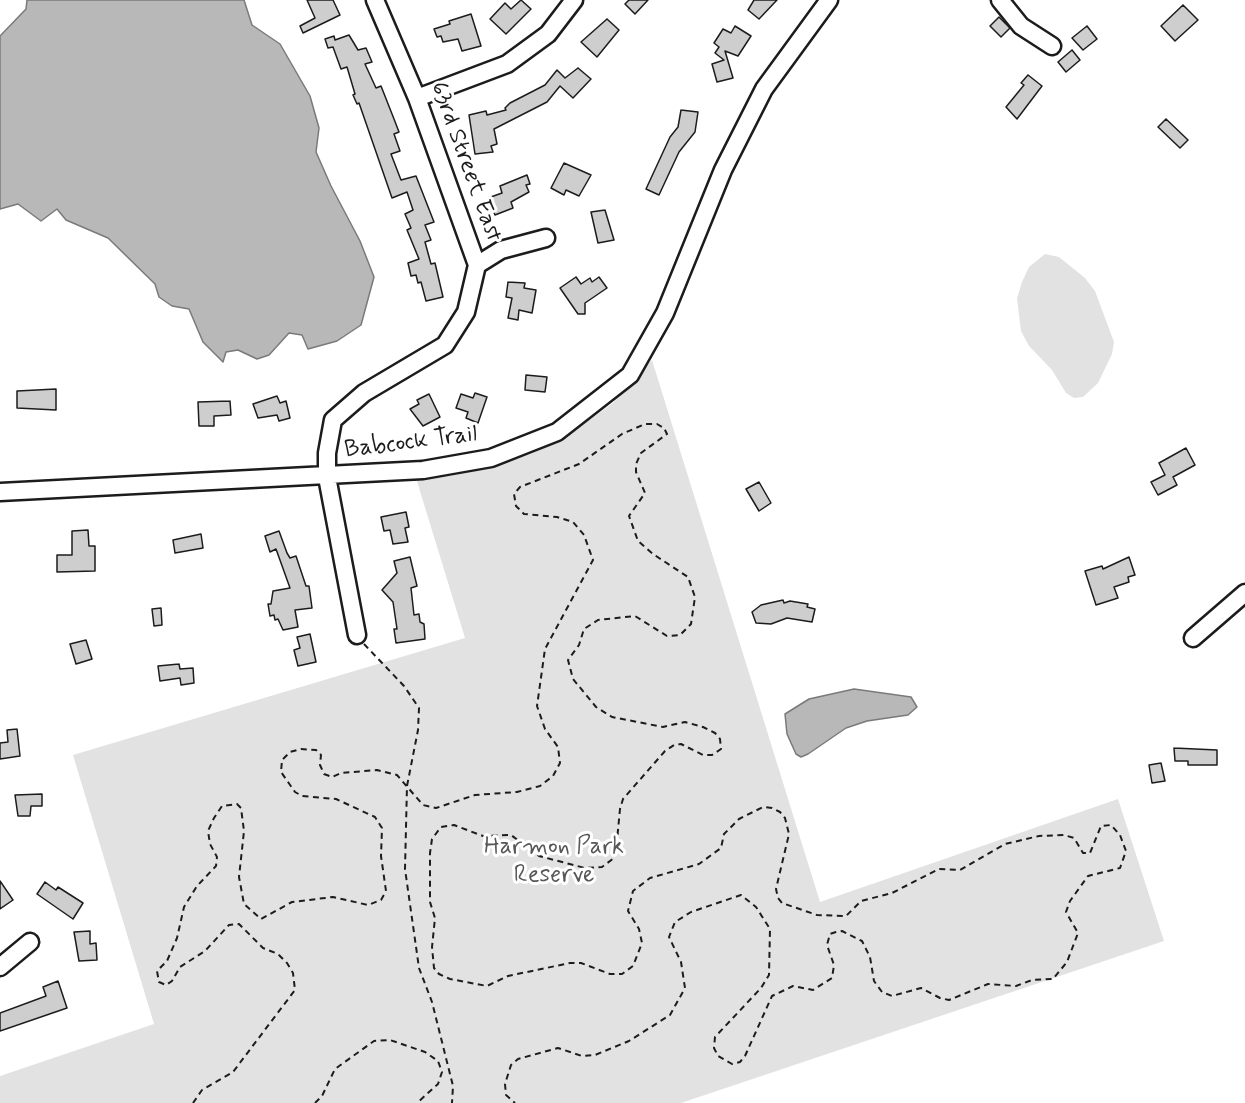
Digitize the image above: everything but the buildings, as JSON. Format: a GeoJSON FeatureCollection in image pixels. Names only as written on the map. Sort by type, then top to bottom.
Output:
{"type":"FeatureCollection","features":[{"type":"Feature","properties":{"kind":"street","name":"63rd Street East"},"geometry":{"type":"LineString","coordinates":[[357,635],[327,477],[327,453],[333,420],[364,393],[445,345],[466,312],[477,265],[417,98],[375,0]]}},
{"type":"Feature","properties":{"kind":"street"},"geometry":{"type":"LineString","coordinates":[[417,98],[507,64],[548,34],[574,0]]}},
{"type":"Feature","properties":{"kind":"street","name":"Babcock Trail"},"geometry":{"type":"LineString","coordinates":[[0,492],[327,477],[423,470],[491,458],[557,432],[630,375],[665,313],[723,170],[764,89],[829,0]]}},
{"type":"Feature","properties":{"kind":"street"},"geometry":{"type":"LineString","coordinates":[[1000,0],[1021,26],[1052,46]]}},
{"type":"Feature","properties":{"kind":"street"},"geometry":{"type":"LineString","coordinates":[[477,265],[501,250],[546,238]]}},
{"type":"Feature","properties":{"kind":"street"},"geometry":{"type":"LineString","coordinates":[[1193,638],[1245,593]]}},
{"type":"Feature","properties":{"kind":"street"},"geometry":{"type":"LineString","coordinates":[[0,967],[30,942]]}},
{"type":"Feature","properties":{"kind":"path"},"geometry":{"type":"LineString","coordinates":[[193,1103],[202,1090],[233,1072],[295,990],[293,973],[287,963],[278,954],[262,948],[239,924],[229,925],[205,951],[180,967],[172,981],[166,985],[159,982],[157,971],[167,961],[177,938],[183,907],[196,886],[216,866],[217,857],[210,844],[208,831],[222,806],[237,804],[241,808],[244,831],[241,886],[244,904],[261,919],[292,902],[333,897],[368,904],[381,900],[386,891],[381,856],[381,828],[375,817],[336,799],[302,796],[295,792],[281,772],[282,759],[290,752],[301,749],[316,750],[321,755],[320,765],[324,774],[332,777],[341,773],[377,770],[397,775],[423,805],[436,808],[476,795],[517,792],[540,786],[558,770],[558,747],[545,729],[537,706],[545,650],[593,560],[584,534],[573,522],[557,517],[524,514],[516,506],[514,494],[520,488],[579,464],[622,434],[645,424],[657,424],[664,428],[667,434],[663,440],[641,453],[636,472],[645,493],[629,516],[638,541],[688,577],[695,597],[691,624],[680,635],[667,636],[635,616],[597,620],[584,629],[579,645],[568,660],[573,680],[596,706],[612,717],[663,728],[685,722],[703,727],[715,733],[720,739],[721,749],[712,755],[703,755],[681,744],[674,745],[665,751],[623,799],[614,858],[602,867],[585,868],[539,856],[511,835],[483,836],[454,825],[441,828],[432,839],[430,853],[430,902],[435,918],[432,947],[434,968],[439,974],[450,979],[487,986],[508,976],[570,963],[581,963],[610,974],[622,974],[633,966],[642,943],[639,929],[628,911],[633,891],[650,878],[699,864],[721,848],[723,834],[739,819],[763,807],[780,812],[785,818],[789,834],[776,889],[778,898],[782,903],[817,915],[846,916],[861,901],[892,893],[939,869],[960,870],[1005,844],[1039,836],[1064,835],[1074,838],[1083,853],[1090,853],[1101,826],[1112,825],[1120,834],[1126,851],[1120,868],[1088,876],[1070,901],[1066,912],[1078,933],[1067,962],[1053,979],[1032,980],[1016,986],[988,984],[949,999],[940,998],[921,988],[892,996],[882,992],[874,981],[870,957],[862,941],[842,931],[836,932],[831,934],[827,945],[834,965],[832,978],[813,990],[793,987],[772,996],[746,1056],[740,1062],[732,1064],[718,1056],[714,1048],[715,1037],[761,988],[769,975],[770,929],[756,907],[741,895],[692,912],[675,922],[669,937],[681,962],[684,988],[670,1015],[628,1041],[596,1055],[582,1056],[558,1048],[518,1059],[512,1065],[505,1083],[506,1095],[515,1103]]}},
{"type":"Feature","properties":{"kind":"path"},"geometry":{"type":"LineString","coordinates":[[357,635],[404,686],[419,708],[418,730],[407,786],[404,858],[419,968],[432,1002],[453,1086],[452,1103]]}},
{"type":"Feature","properties":{"kind":"path"},"geometry":{"type":"LineString","coordinates":[[315,1103],[322,1096],[335,1069],[374,1041],[390,1040],[425,1052],[438,1061],[442,1072],[438,1084],[417,1103]]}},
{"type":"Feature","properties":{"kind":"green space"},"geometry":{"type":"Polygon","coordinates":[[[1045,254],[1059,257],[1085,278],[1095,291],[1114,342],[1112,354],[1098,383],[1083,397],[1074,398],[1066,393],[1052,370],[1029,346],[1021,331],[1017,298],[1029,267],[1045,254]]]}},
{"type":"Feature","properties":{"kind":"green space","name":"Harmon Park Reserve"},"geometry":{"type":"Polygon","coordinates":[[[652,360],[820,902],[1118,799],[1164,941],[681,1103],[0,1103],[0,1076],[154,1024],[73,755],[465,638],[416,478],[450,476],[494,466],[531,454],[563,439],[613,403],[652,360]]]}},
{"type":"Feature","properties":{"kind":"shaded area"},"geometry":{"type":"Polygon","coordinates":[[[27,0],[244,0],[252,25],[280,44],[310,96],[319,128],[316,152],[360,241],[374,277],[361,325],[337,341],[308,349],[302,335],[289,333],[269,355],[257,359],[238,350],[226,352],[223,362],[203,342],[189,309],[172,306],[159,297],[155,284],[108,238],[66,220],[57,209],[41,221],[18,204],[0,209],[0,36],[26,9],[27,0]]]}},
{"type":"Feature","properties":{"kind":"shaded area"},"geometry":{"type":"Polygon","coordinates":[[[854,689],[911,697],[917,707],[908,715],[867,721],[846,728],[808,754],[801,757],[796,754],[787,734],[785,714],[809,699],[854,689]]]}}]}
